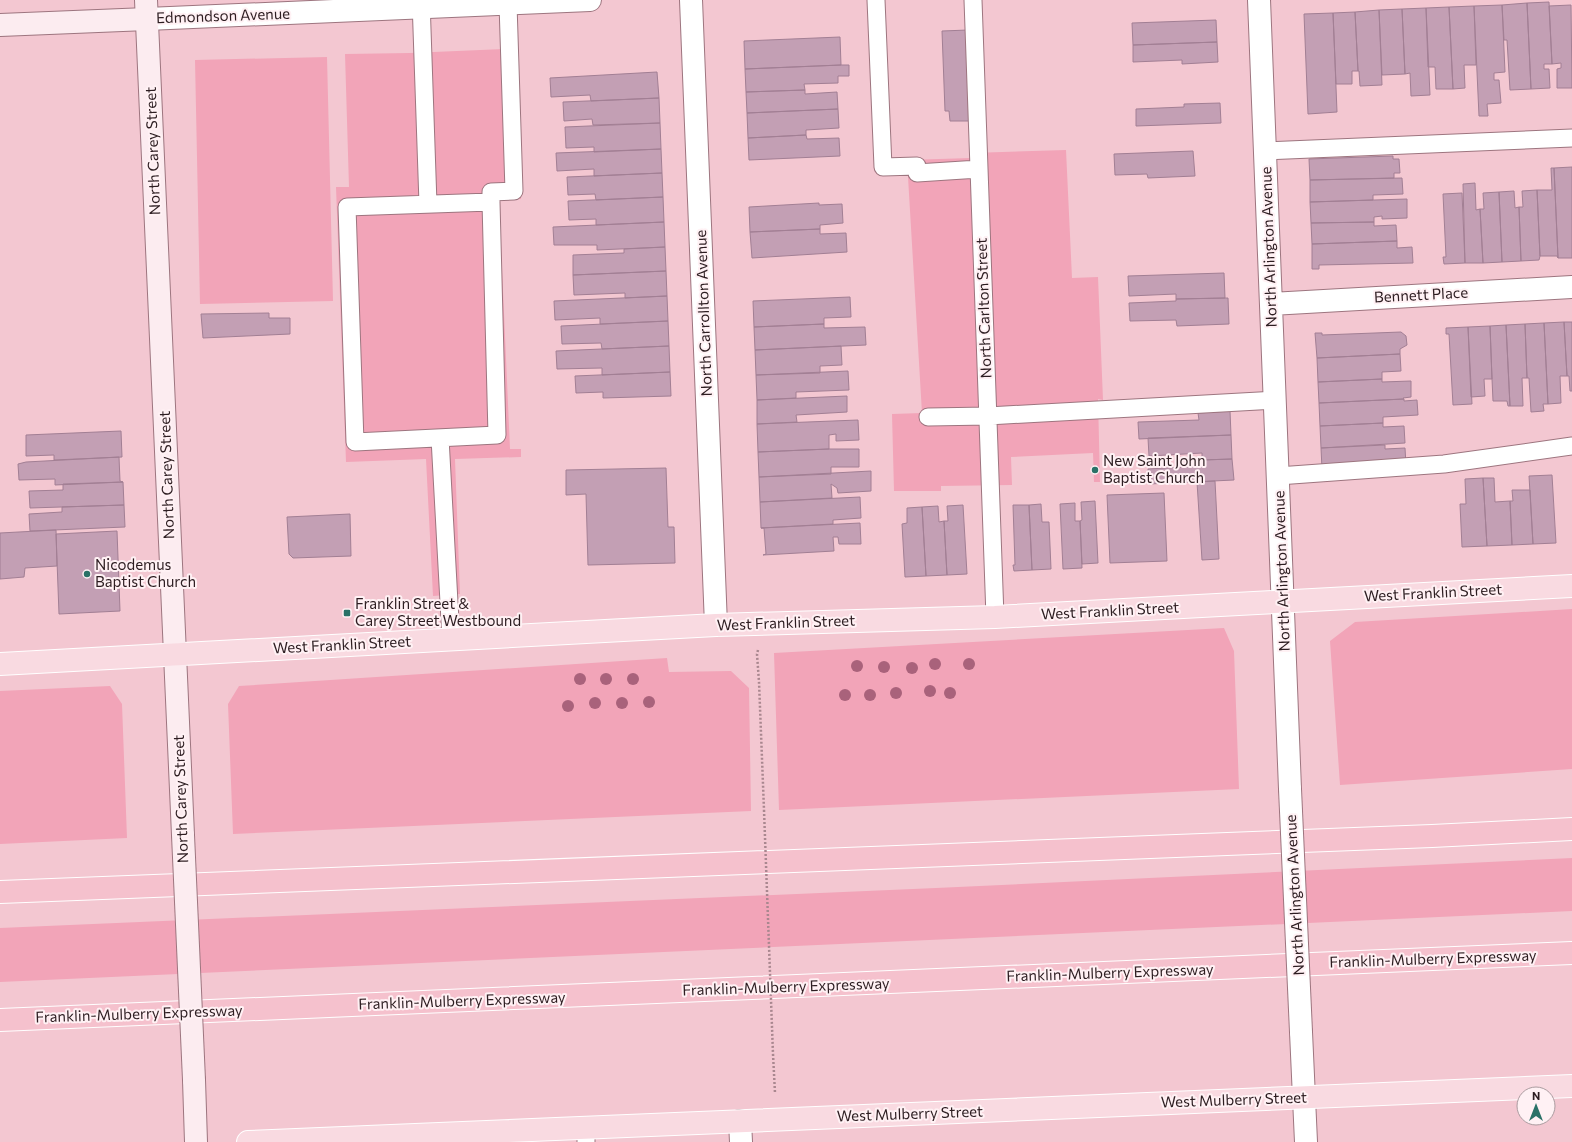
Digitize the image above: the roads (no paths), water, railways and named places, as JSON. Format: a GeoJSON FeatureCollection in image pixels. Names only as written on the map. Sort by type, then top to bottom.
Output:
{"type":"FeatureCollection","features":[{"type":"Feature","properties":{"kind":"highway"},"geometry":{"type":"LineString","coordinates":[[0,892],[1432,836],[1572,829]]}},
{"type":"Feature","properties":{"kind":"highway","name":"Franklin-Mulberry Expressway"},"geometry":{"type":"LineString","coordinates":[[0,1020],[1572,954]]}},
{"type":"Feature","properties":{"kind":"main road","name":"Edmondson Avenue"},"geometry":{"type":"LineString","coordinates":[[0,25],[147,10]]}},
{"type":"Feature","properties":{"kind":"main road","name":"North Carey Street"},"geometry":{"type":"LineString","coordinates":[[147,10],[196,1142]]}},
{"type":"Feature","properties":{"kind":"main road","name":"West Franklin Street"},"geometry":{"type":"LineString","coordinates":[[0,664],[716,625],[995,616],[1572,586]]}},
{"type":"Feature","properties":{"kind":"main road","name":"West Mulberry Street"},"geometry":{"type":"LineString","coordinates":[[248,1142],[740,1132],[1304,1097],[1572,1086]]}},
{"type":"Feature","properties":{"kind":"street","name":"Edmondson Avenue"},"geometry":{"type":"LineString","coordinates":[[147,10],[355,5],[508,4],[590,0]]}},
{"type":"Feature","properties":{"kind":"street","name":"North Carrollton Avenue"},"geometry":{"type":"LineString","coordinates":[[691,0],[716,625]]}},
{"type":"Feature","properties":{"kind":"street","name":"North Arlington Avenue"},"geometry":{"type":"LineString","coordinates":[[1259,0],[1290,789],[1306,1142]]}},
{"type":"Feature","properties":{"kind":"street","name":"Bennett Place"},"geometry":{"type":"LineString","coordinates":[[1271,304],[1572,286]]}},
{"type":"Feature","properties":{"kind":"lane"},"geometry":{"type":"LineString","coordinates":[[876,0],[883,167],[917,166],[917,173],[979,169]]}},
{"type":"Feature","properties":{"kind":"lane","name":"North Carlton Street"},"geometry":{"type":"LineString","coordinates":[[973,0],[995,616]]}},
{"type":"Feature","properties":{"kind":"lane"},"geometry":{"type":"LineString","coordinates":[[421,4],[428,204]]}},
{"type":"Feature","properties":{"kind":"lane"},"geometry":{"type":"LineString","coordinates":[[491,202],[347,207],[355,442],[496,436],[491,192],[514,191],[508,4]]}},
{"type":"Feature","properties":{"kind":"lane"},"geometry":{"type":"LineString","coordinates":[[1265,151],[1572,138]]}},
{"type":"Feature","properties":{"kind":"lane"},"geometry":{"type":"LineString","coordinates":[[928,417],[988,416],[1275,400]]}},
{"type":"Feature","properties":{"kind":"lane"},"geometry":{"type":"LineString","coordinates":[[440,438],[451,639]]}},
{"type":"Feature","properties":{"kind":"lane"},"geometry":{"type":"LineString","coordinates":[[1278,476],[1444,464],[1572,446]]}},
{"type":"Feature","properties":{"kind":"place","name":"New Saint John Baptist Church"},"geometry":{"type":"Point","coordinates":[1095,470]}},
{"type":"Feature","properties":{"kind":"place","name":"Nicodemus Baptist Church"},"geometry":{"type":"Point","coordinates":[87,574]}},
{"type":"Feature","properties":{"kind":"place","name":"Franklin Street & Carey Street Westbound"},"geometry":{"type":"Point","coordinates":[347,613]}}]}
